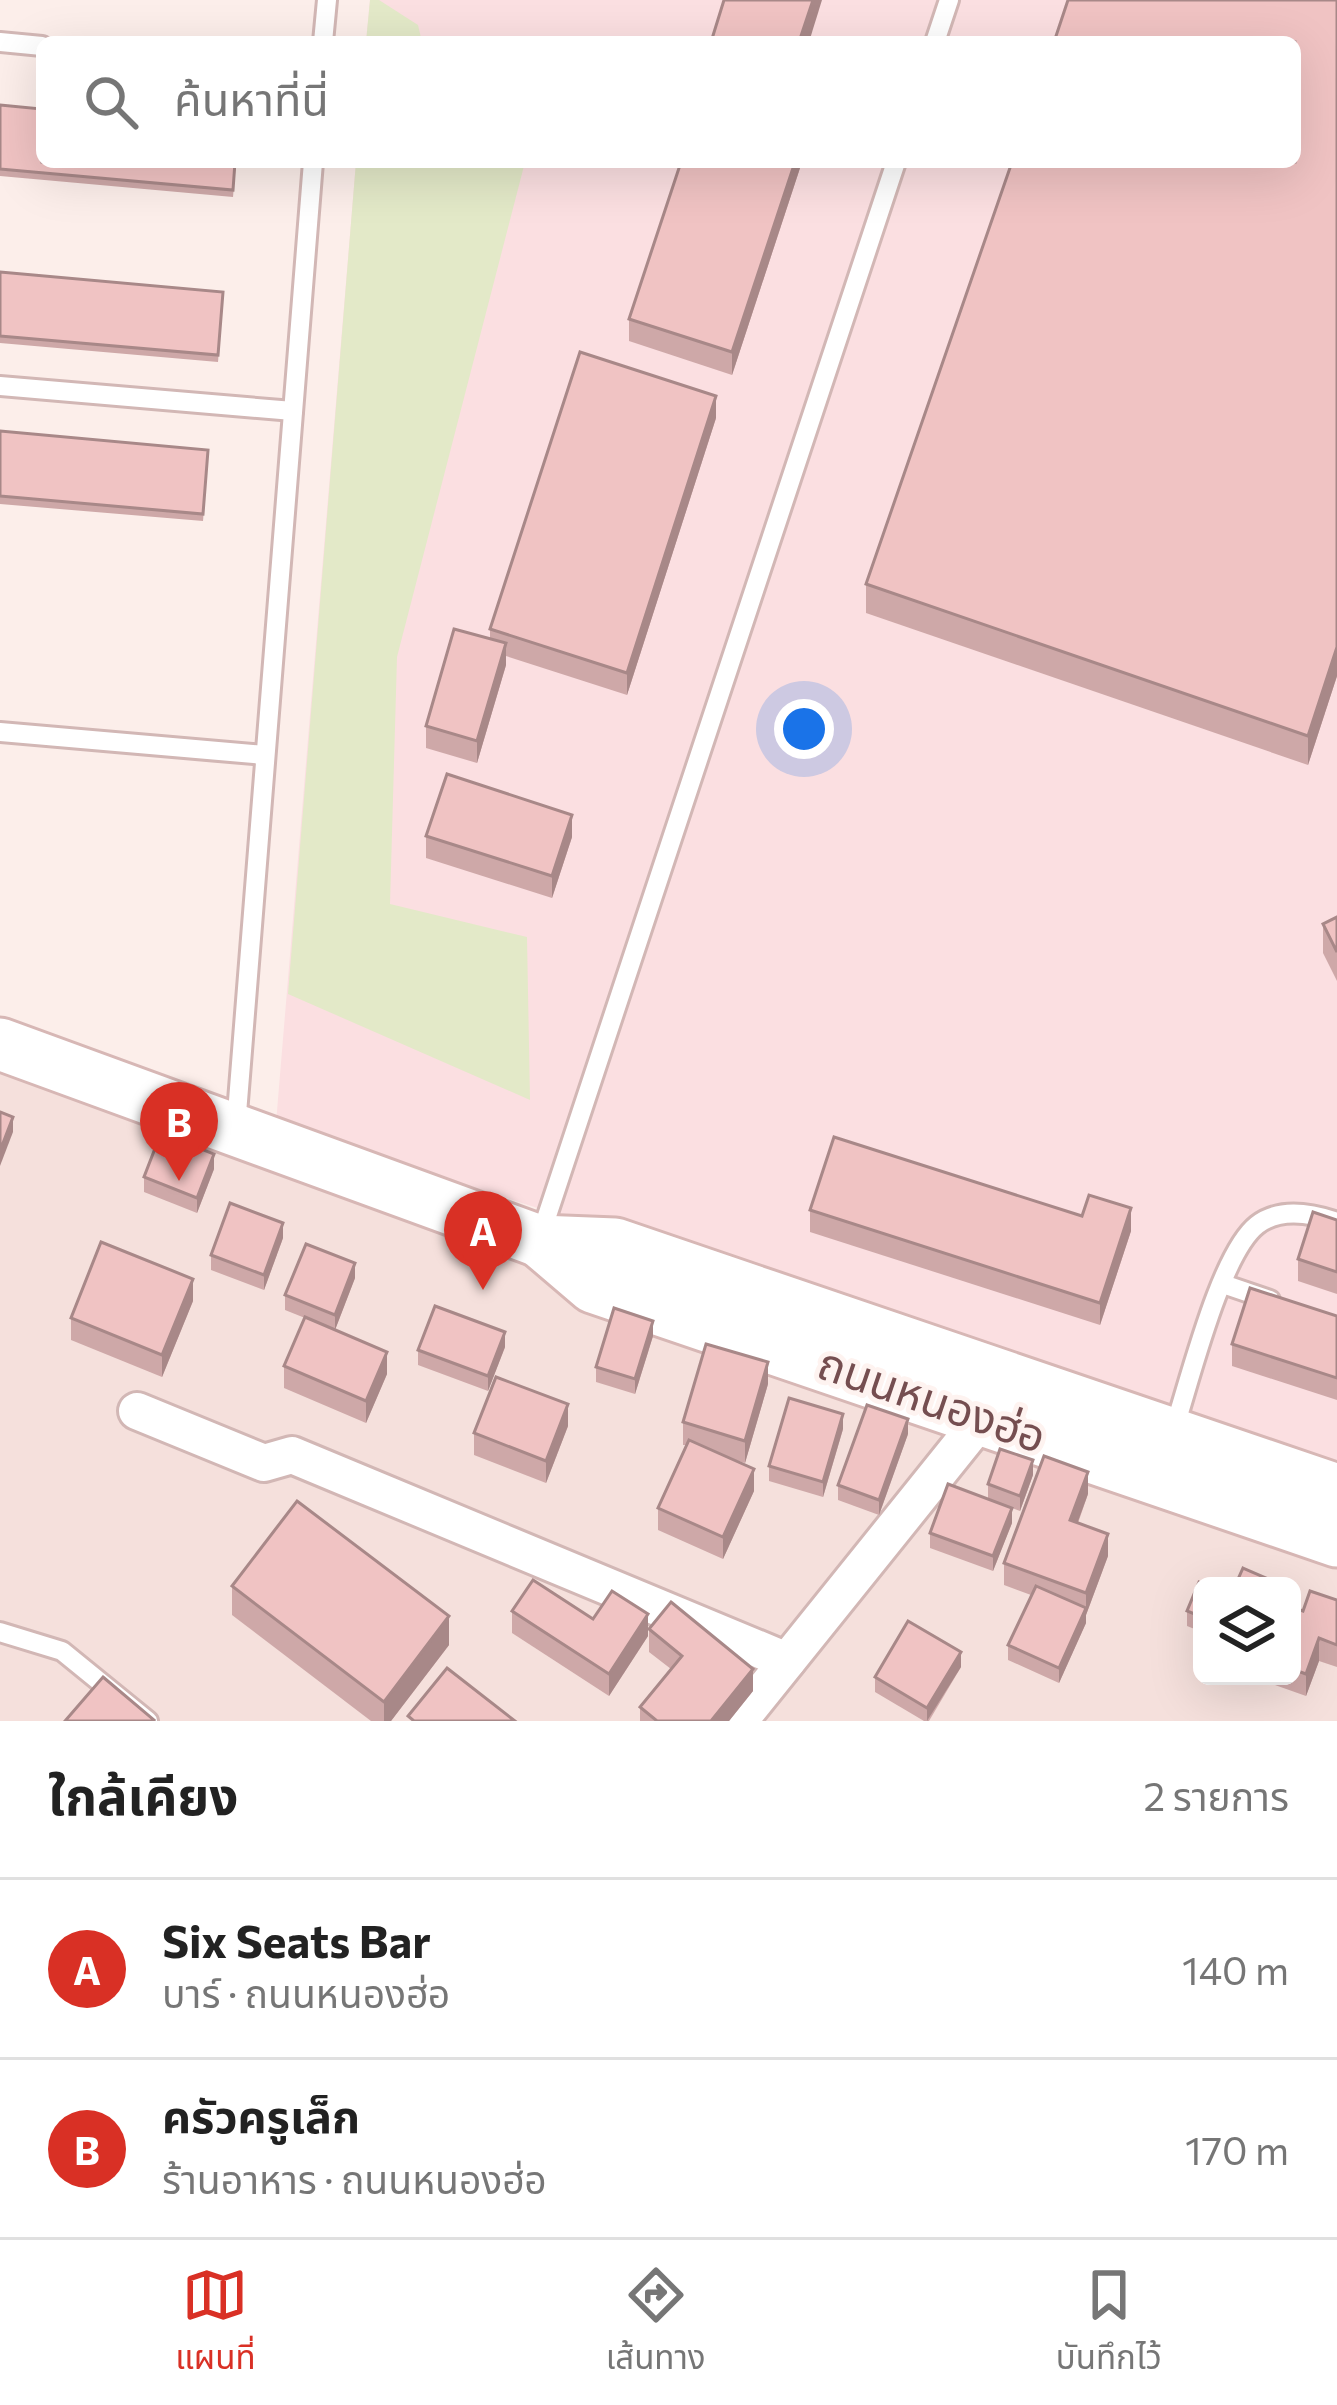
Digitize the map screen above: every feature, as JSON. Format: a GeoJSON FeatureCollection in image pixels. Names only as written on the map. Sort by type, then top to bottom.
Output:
{"type":"FeatureCollection","features":[{"type":"Feature","properties":{"kind":"street","name":"ถนนหนองฮ่อ"},"geometry":{"type":"LineString","coordinates":[[0,1044],[538,1241],[615,1244],[1165,1455],[1337,1541]]}},
{"type":"Feature","properties":{"kind":"street","name":"ถนนหนองฮ่อ"},"geometry":{"type":"LineString","coordinates":[[538,1241],[592,1287],[984,1416],[1337,1490]]}},
{"type":"Feature","properties":{"kind":"street"},"geometry":{"type":"LineString","coordinates":[[137,1411],[264,1462],[281,1454],[292,1455],[787,1661]]}},
{"type":"Feature","properties":{"kind":"street"},"geometry":{"type":"LineString","coordinates":[[739,1721],[984,1416]]}},
{"type":"Feature","properties":{"kind":"lane"},"geometry":{"type":"LineString","coordinates":[[324,36],[327,0]]}},
{"type":"Feature","properties":{"kind":"lane"},"geometry":{"type":"LineString","coordinates":[[937,36],[949,0]]}},
{"type":"Feature","properties":{"kind":"lane"},"geometry":{"type":"LineString","coordinates":[[0,42],[36,45]]}},
{"type":"Feature","properties":{"kind":"lane"},"geometry":{"type":"LineString","coordinates":[[236,1131],[313,168]]}},
{"type":"Feature","properties":{"kind":"lane"},"geometry":{"type":"LineString","coordinates":[[538,1241],[894,168]]}},
{"type":"Feature","properties":{"kind":"lane"},"geometry":{"type":"LineString","coordinates":[[0,386],[293,411]]}},
{"type":"Feature","properties":{"kind":"lane"},"geometry":{"type":"LineString","coordinates":[[0,732],[264,755]]}},
{"type":"Feature","properties":{"kind":"lane"},"geometry":{"type":"LineString","coordinates":[[1165,1455],[1237,1245],[1260,1222],[1291,1212],[1337,1222]]}},
{"type":"Feature","properties":{"kind":"lane"},"geometry":{"type":"LineString","coordinates":[[1222,1284],[1299,1310]]}},
{"type":"Feature","properties":{"kind":"lane"},"geometry":{"type":"LineString","coordinates":[[0,1632],[62,1651],[148,1721]]}},
{"type":"Feature","properties":{"kind":"shaded area"},"geometry":{"type":"Polygon","coordinates":[[[370,0],[1337,0],[1337,1468],[276,1123],[356,168],[1301,168],[1301,36],[367,36],[370,0]]]}},
{"type":"Feature","properties":{"kind":"shaded area"},"geometry":{"type":"Polygon","coordinates":[[[0,1062],[1337,1551],[1337,1721],[0,1721],[0,1062]]]}},
{"type":"Feature","properties":{"kind":"green space"},"geometry":{"type":"Polygon","coordinates":[[[370,0],[379,0],[418,25],[421,36],[367,36],[370,0]]]}},
{"type":"Feature","properties":{"kind":"green space"},"geometry":{"type":"Polygon","coordinates":[[[356,168],[523,168],[397,657],[390,904],[527,937],[530,1100],[288,994],[356,168]]]}},
{"type":"Feature","properties":{"kind":"building"},"geometry":{"type":"Polygon","coordinates":[[[724,0],[813,0],[801,36],[713,36],[724,0]]]}},
{"type":"Feature","properties":{"kind":"building"},"geometry":{"type":"Polygon","coordinates":[[[1068,0],[1337,0],[1337,647],[1308,736],[866,584],[1010,168],[1301,168],[1301,36],[1056,36],[1068,0]]]}},
{"type":"Feature","properties":{"kind":"building"},"geometry":{"type":"Polygon","coordinates":[[[0,105],[36,108],[36,168],[235,168],[233,190],[0,169],[0,105]]]}},
{"type":"Feature","properties":{"kind":"building"},"geometry":{"type":"Polygon","coordinates":[[[679,168],[793,168],[732,352],[629,319],[679,168]]]}},
{"type":"Feature","properties":{"kind":"building"},"geometry":{"type":"Polygon","coordinates":[[[0,272],[223,292],[218,355],[0,336],[0,272]]]}},
{"type":"Feature","properties":{"kind":"building"},"geometry":{"type":"Polygon","coordinates":[[[580,352],[716,396],[627,673],[490,629],[580,352]]]}},
{"type":"Feature","properties":{"kind":"building"},"geometry":{"type":"Polygon","coordinates":[[[0,431],[208,450],[203,514],[0,496],[0,431]]]}},
{"type":"Feature","properties":{"kind":"building"},"geometry":{"type":"Polygon","coordinates":[[[454,629],[506,643],[477,741],[426,726],[454,629]]]}},
{"type":"Feature","properties":{"kind":"building"},"geometry":{"type":"Polygon","coordinates":[[[447,774],[572,815],[552,876],[426,836],[447,774]]]}},
{"type":"Feature","properties":{"kind":"building"},"geometry":{"type":"Polygon","coordinates":[[[1337,917],[1337,952],[1323,924],[1337,917]]]}},
{"type":"Feature","properties":{"kind":"building"},"geometry":{"type":"Polygon","coordinates":[[[0,1112],[13,1117],[0,1151],[0,1112]]]}},
{"type":"Feature","properties":{"kind":"building"},"geometry":{"type":"Polygon","coordinates":[[[161,1133],[214,1154],[197,1198],[144,1177],[161,1133]]]}},
{"type":"Feature","properties":{"kind":"building"},"geometry":{"type":"Polygon","coordinates":[[[834,1137],[1082,1216],[1089,1195],[1131,1208],[1100,1303],[810,1210],[834,1137]]]}},
{"type":"Feature","properties":{"kind":"building"},"geometry":{"type":"Polygon","coordinates":[[[230,1203],[283,1223],[264,1275],[211,1255],[230,1203]]]}},
{"type":"Feature","properties":{"kind":"building"},"geometry":{"type":"Polygon","coordinates":[[[1313,1212],[1337,1220],[1337,1272],[1298,1259],[1313,1212]]]}},
{"type":"Feature","properties":{"kind":"building"},"geometry":{"type":"Polygon","coordinates":[[[101,1242],[193,1279],[162,1355],[71,1318],[101,1242]]]}},
{"type":"Feature","properties":{"kind":"building"},"geometry":{"type":"Polygon","coordinates":[[[306,1244],[355,1263],[335,1315],[285,1295],[306,1244]]]}},
{"type":"Feature","properties":{"kind":"building"},"geometry":{"type":"Polygon","coordinates":[[[1250,1288],[1337,1316],[1337,1378],[1232,1344],[1250,1288]]]}},
{"type":"Feature","properties":{"kind":"building"},"geometry":{"type":"Polygon","coordinates":[[[435,1306],[505,1332],[488,1376],[418,1350],[435,1306]]]}},
{"type":"Feature","properties":{"kind":"building"},"geometry":{"type":"Polygon","coordinates":[[[614,1308],[653,1321],[635,1379],[596,1367],[614,1308]]]}},
{"type":"Feature","properties":{"kind":"building"},"geometry":{"type":"Polygon","coordinates":[[[305,1317],[387,1352],[366,1401],[284,1366],[305,1317]]]}},
{"type":"Feature","properties":{"kind":"building"},"geometry":{"type":"Polygon","coordinates":[[[706,1344],[768,1362],[745,1441],[683,1422],[706,1344]]]}},
{"type":"Feature","properties":{"kind":"building"},"geometry":{"type":"Polygon","coordinates":[[[496,1377],[568,1404],[546,1461],[474,1433],[496,1377]]]}},
{"type":"Feature","properties":{"kind":"building"},"geometry":{"type":"Polygon","coordinates":[[[789,1398],[843,1414],[823,1482],[769,1466],[789,1398]]]}},
{"type":"Feature","properties":{"kind":"building"},"geometry":{"type":"Polygon","coordinates":[[[867,1405],[908,1419],[879,1500],[838,1485],[867,1405]]]}},
{"type":"Feature","properties":{"kind":"building"},"geometry":{"type":"Polygon","coordinates":[[[689,1440],[754,1469],[723,1537],[658,1508],[689,1440]]]}},
{"type":"Feature","properties":{"kind":"building"},"geometry":{"type":"Polygon","coordinates":[[[1000,1449],[1033,1460],[1020,1496],[988,1484],[1000,1449]]]}},
{"type":"Feature","properties":{"kind":"building"},"geometry":{"type":"Polygon","coordinates":[[[1044,1456],[1088,1472],[1070,1520],[1108,1534],[1086,1593],[1004,1563],[1044,1456]]]}},
{"type":"Feature","properties":{"kind":"building"},"geometry":{"type":"Polygon","coordinates":[[[948,1484],[1012,1508],[993,1556],[930,1533],[948,1484]]]}},
{"type":"Feature","properties":{"kind":"building"},"geometry":{"type":"Polygon","coordinates":[[[297,1501],[449,1616],[384,1702],[232,1586],[297,1501]]]}},
{"type":"Feature","properties":{"kind":"building"},"geometry":{"type":"Polygon","coordinates":[[[1243,1568],[1264,1577],[1239,1577],[1243,1568]]]}},
{"type":"Feature","properties":{"kind":"building"},"geometry":{"type":"Polygon","coordinates":[[[533,1580],[593,1619],[612,1591],[648,1614],[609,1674],[512,1611],[533,1580]]]}},
{"type":"Feature","properties":{"kind":"building"},"geometry":{"type":"Polygon","coordinates":[[[1036,1586],[1086,1608],[1059,1668],[1008,1645],[1036,1586]]]}},
{"type":"Feature","properties":{"kind":"building"},"geometry":{"type":"Polygon","coordinates":[[[1310,1591],[1337,1600],[1337,1645],[1319,1638],[1306,1674],[1301,1672],[1303,1611],[1310,1591]]]}},
{"type":"Feature","properties":{"kind":"building"},"geometry":{"type":"Polygon","coordinates":[[[671,1602],[753,1669],[711,1721],[657,1721],[640,1707],[682,1656],[649,1629],[671,1602]]]}},
{"type":"Feature","properties":{"kind":"building"},"geometry":{"type":"Polygon","coordinates":[[[908,1621],[961,1652],[927,1708],[875,1677],[908,1621]]]}},
{"type":"Feature","properties":{"kind":"building"},"geometry":{"type":"Polygon","coordinates":[[[447,1668],[515,1721],[414,1721],[408,1716],[447,1668]]]}},
{"type":"Feature","properties":{"kind":"building"},"geometry":{"type":"Polygon","coordinates":[[[103,1677],[154,1720],[65,1721],[103,1677]]]}},
{"type":"Feature","properties":{"kind":"place","name":"ครัวครูเล็ก"},"geometry":{"type":"Point","coordinates":[179,1181]}},
{"type":"Feature","properties":{"kind":"place","name":"Six Seats Bar"},"geometry":{"type":"Point","coordinates":[483,1290]}}]}
